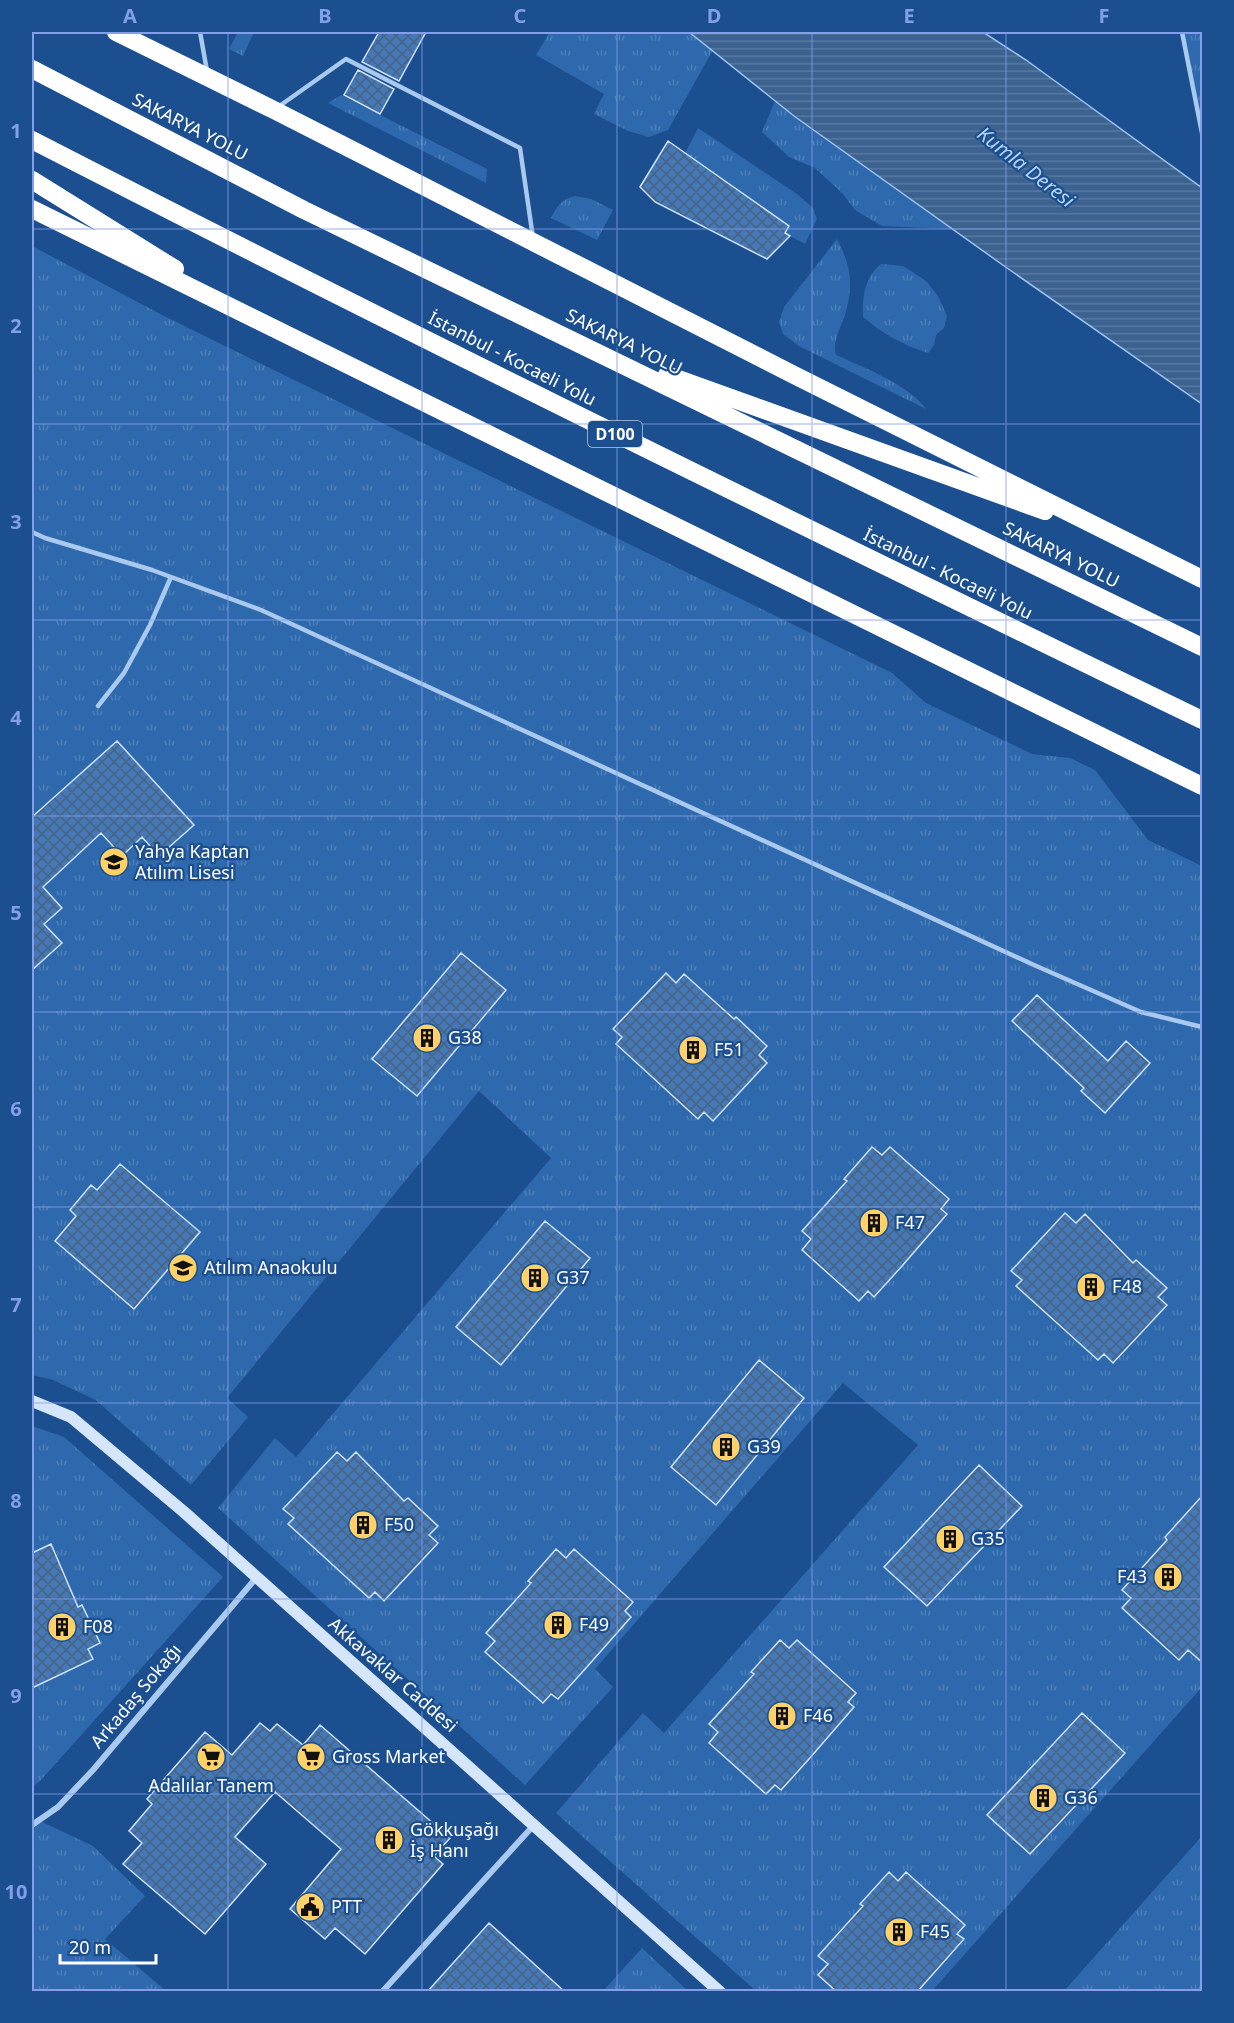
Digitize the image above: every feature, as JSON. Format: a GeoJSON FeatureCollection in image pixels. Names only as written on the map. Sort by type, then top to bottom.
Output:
{"type":"FeatureCollection","features":[{"type":"Feature","properties":{"kind":"highway"},"geometry":{"type":"LineString","coordinates":[[116,32],[1203,579]]}},
{"type":"Feature","properties":{"kind":"highway","name":"SAKARYA YOLU"},"geometry":{"type":"LineString","coordinates":[[32,69],[304,210],[1203,647]]}},
{"type":"Feature","properties":{"kind":"highway","name":"İstanbul - Kocaeli Yolu"},"geometry":{"type":"LineString","coordinates":[[32,140],[727,490],[1203,720]]}},
{"type":"Feature","properties":{"kind":"highway"},"geometry":{"type":"LineString","coordinates":[[32,180],[266,326]]}},
{"type":"Feature","properties":{"kind":"highway"},"geometry":{"type":"LineString","coordinates":[[32,209],[902,641],[1203,786]]}},
{"type":"Feature","properties":{"kind":"highway"},"geometry":{"type":"LineString","coordinates":[[580,344],[1123,539]]}},
{"type":"Feature","properties":{"kind":"street","name":"Akkavaklar Caddesi"},"geometry":{"type":"LineString","coordinates":[[32,1401],[71,1417],[184,1512],[720,1992]]}},
{"type":"Feature","properties":{"kind":"street","name":"Arkadaş Sokağı"},"geometry":{"type":"LineString","coordinates":[[32,1826],[58,1807],[93,1770],[256,1578]]}},
{"type":"Feature","properties":{"kind":"street"},"geometry":{"type":"LineString","coordinates":[[382,1992],[534,1824]]}},
{"type":"Feature","properties":{"kind":"lane"},"geometry":{"type":"LineString","coordinates":[[200,32],[208,77]]}},
{"type":"Feature","properties":{"kind":"lane"},"geometry":{"type":"LineString","coordinates":[[1182,32],[1203,133]]}},
{"type":"Feature","properties":{"kind":"lane"},"geometry":{"type":"LineString","coordinates":[[274,110],[346,59],[510,142],[520,148],[534,243]]}},
{"type":"Feature","properties":{"kind":"lane"},"geometry":{"type":"LineString","coordinates":[[32,532],[171,577],[261,610],[1023,960],[1141,1012],[1203,1027]]}},
{"type":"Feature","properties":{"kind":"lane"},"geometry":{"type":"LineString","coordinates":[[98,706],[123,673],[150,626],[171,577]]}},
{"type":"Feature","properties":{"kind":"green space"},"geometry":{"type":"Polygon","coordinates":[[[238,32],[254,32],[243,56],[229,49],[238,32]]]}},
{"type":"Feature","properties":{"kind":"green space"},"geometry":{"type":"Polygon","coordinates":[[[550,32],[689,32],[713,50],[668,130],[649,137],[628,131],[594,114],[604,94],[536,55],[550,32]]]}},
{"type":"Feature","properties":{"kind":"green space"},"geometry":{"type":"Polygon","coordinates":[[[1182,32],[1202,32],[1202,133],[1182,32]]]}},
{"type":"Feature","properties":{"kind":"green space"},"geometry":{"type":"Polygon","coordinates":[[[341,95],[487,169],[486,183],[328,103],[341,95]]]}},
{"type":"Feature","properties":{"kind":"green space"},"geometry":{"type":"Polygon","coordinates":[[[775,101],[951,229],[882,226],[855,210],[843,194],[815,168],[789,157],[762,132],[775,101]]]}},
{"type":"Feature","properties":{"kind":"green space"},"geometry":{"type":"Polygon","coordinates":[[[698,128],[797,194],[813,208],[817,219],[805,244],[785,233],[788,227],[685,153],[698,128]]]}},
{"type":"Feature","properties":{"kind":"green space"},"geometry":{"type":"Polygon","coordinates":[[[575,196],[591,199],[613,210],[597,240],[551,218],[560,204],[575,196]]]}},
{"type":"Feature","properties":{"kind":"green space"},"geometry":{"type":"Polygon","coordinates":[[[837,239],[848,267],[850,294],[836,340],[836,355],[872,371],[909,392],[926,409],[799,346],[783,334],[779,322],[784,307],[837,239]]]}},
{"type":"Feature","properties":{"kind":"green space"},"geometry":{"type":"Polygon","coordinates":[[[32,246],[166,317],[892,673],[926,703],[1032,754],[1070,758],[1095,770],[1148,840],[1202,866],[1202,1687],[932,1991],[756,1991],[556,1813],[643,1713],[664,1733],[918,1445],[843,1383],[595,1669],[613,1687],[525,1785],[218,1508],[275,1438],[296,1457],[551,1158],[479,1091],[227,1398],[248,1417],[191,1485],[96,1400],[53,1380],[32,1375],[32,246]]]}},
{"type":"Feature","properties":{"kind":"green space"},"geometry":{"type":"Polygon","coordinates":[[[881,264],[903,266],[926,281],[938,296],[947,316],[944,328],[936,335],[934,345],[928,353],[894,338],[863,317],[863,302],[868,281],[881,264]]]}},
{"type":"Feature","properties":{"kind":"green space"},"geometry":{"type":"Polygon","coordinates":[[[32,1426],[64,1437],[223,1577],[40,1781],[32,1787],[32,1426]]]}},
{"type":"Feature","properties":{"kind":"green space"},"geometry":{"type":"Polygon","coordinates":[[[40,1821],[93,1846],[145,1896],[105,1939],[166,1991],[32,1992],[32,1825],[40,1821]]]}},
{"type":"Feature","properties":{"kind":"green space"},"geometry":{"type":"Polygon","coordinates":[[[1202,1836],[1202,1991],[1064,1991],[1202,1836]]]}},
{"type":"Feature","properties":{"kind":"green space"},"geometry":{"type":"Polygon","coordinates":[[[642,1948],[688,1991],[603,1991],[642,1948]]]}},
{"type":"Feature","properties":{"kind":"water","name":"Kumla Deresi"},"geometry":{"type":"Polygon","coordinates":[[[689,32],[983,32],[1026,60],[1202,188],[1202,404],[794,116],[689,32]]]}},
{"type":"Feature","properties":{"kind":"building"},"geometry":{"type":"Polygon","coordinates":[[[379,32],[426,32],[399,81],[362,62],[379,32]]]}},
{"type":"Feature","properties":{"kind":"building"},"geometry":{"type":"Polygon","coordinates":[[[358,70],[394,89],[380,114],[344,95],[358,70]]]}},
{"type":"Feature","properties":{"kind":"building"},"geometry":{"type":"Polygon","coordinates":[[[668,141],[789,226],[785,233],[790,236],[767,259],[655,202],[640,187],[668,141]]]}},
{"type":"Feature","properties":{"kind":"building"},"geometry":{"type":"Polygon","coordinates":[[[117,741],[194,825],[159,856],[142,837],[122,856],[101,833],[43,887],[62,908],[44,924],[62,943],[32,970],[32,817],[117,741]]]}},
{"type":"Feature","properties":{"kind":"building","name":"G38"},"geometry":{"type":"Polygon","coordinates":[[[461,953],[506,990],[417,1096],[372,1059],[461,953]]]}},
{"type":"Feature","properties":{"kind":"building","name":"F51"},"geometry":{"type":"Polygon","coordinates":[[[666,973],[676,983],[684,974],[767,1046],[759,1055],[767,1063],[713,1121],[704,1112],[698,1119],[616,1044],[622,1037],[613,1029],[666,973]]]}},
{"type":"Feature","properties":{"kind":"building"},"geometry":{"type":"Polygon","coordinates":[[[1037,995],[1108,1061],[1126,1041],[1150,1063],[1105,1113],[1081,1091],[1084,1088],[1012,1021],[1037,995]]]}},
{"type":"Feature","properties":{"kind":"building","name":"F47"},"geometry":{"type":"Polygon","coordinates":[[[872,1147],[882,1155],[890,1147],[949,1199],[941,1209],[947,1214],[902,1266],[874,1297],[868,1291],[859,1301],[802,1250],[811,1239],[802,1231],[847,1181],[844,1179],[872,1147]]]}},
{"type":"Feature","properties":{"kind":"building"},"geometry":{"type":"Polygon","coordinates":[[[120,1164],[200,1232],[134,1309],[55,1241],[76,1216],[70,1210],[91,1185],[97,1190],[120,1164]]]}},
{"type":"Feature","properties":{"kind":"building","name":"F48"},"geometry":{"type":"Polygon","coordinates":[[[1065,1213],[1076,1223],[1085,1214],[1133,1263],[1136,1260],[1167,1288],[1158,1297],[1167,1305],[1113,1363],[1104,1354],[1098,1360],[1016,1286],[1022,1280],[1011,1271],[1065,1213]]]}},
{"type":"Feature","properties":{"kind":"building","name":"G37"},"geometry":{"type":"Polygon","coordinates":[[[545,1221],[590,1258],[501,1365],[456,1327],[545,1221]]]}},
{"type":"Feature","properties":{"kind":"building","name":"G39"},"geometry":{"type":"Polygon","coordinates":[[[759,1360],[804,1398],[716,1505],[671,1467],[759,1360]]]}},
{"type":"Feature","properties":{"kind":"building","name":"F50"},"geometry":{"type":"Polygon","coordinates":[[[337,1452],[347,1461],[356,1452],[404,1501],[408,1498],[438,1526],[429,1535],[438,1543],[384,1601],[375,1592],[369,1598],[288,1524],[294,1518],[283,1509],[337,1452]]]}},
{"type":"Feature","properties":{"kind":"building","name":"G35"},"geometry":{"type":"Polygon","coordinates":[[[979,1465],[1022,1506],[927,1606],[884,1567],[979,1465]]]}},
{"type":"Feature","properties":{"kind":"building","name":"F43"},"geometry":{"type":"Polygon","coordinates":[[[1203,1495],[1203,1663],[1188,1650],[1179,1660],[1122,1608],[1131,1598],[1122,1590],[1167,1540],[1165,1537],[1203,1495]]]}},
{"type":"Feature","properties":{"kind":"building","name":"F08"},"geometry":{"type":"Polygon","coordinates":[[[51,1544],[78,1607],[82,1605],[100,1643],[88,1649],[93,1659],[32,1688],[32,1553],[51,1544]]]}},
{"type":"Feature","properties":{"kind":"building","name":"F49"},"geometry":{"type":"Polygon","coordinates":[[[556,1549],[566,1558],[574,1549],[633,1602],[625,1611],[631,1617],[586,1668],[558,1699],[551,1694],[543,1703],[485,1652],[495,1641],[486,1633],[531,1583],[528,1581],[556,1549]]]}},
{"type":"Feature","properties":{"kind":"building","name":"F46"},"geometry":{"type":"Polygon","coordinates":[[[780,1640],[789,1648],[797,1640],[856,1693],[848,1702],[854,1707],[809,1759],[781,1790],[775,1785],[766,1794],[709,1743],[718,1732],[709,1724],[754,1674],[751,1672],[780,1640]]]}},
{"type":"Feature","properties":{"kind":"building","name":"G36"},"geometry":{"type":"Polygon","coordinates":[[[1082,1713],[1125,1753],[1030,1854],[987,1815],[1082,1713]]]}},
{"type":"Feature","properties":{"kind":"building","name":"Gökkuşağı İş Hanı"},"geometry":{"type":"Polygon","coordinates":[[[260,1723],[270,1731],[277,1724],[303,1745],[320,1725],[450,1838],[434,1856],[443,1864],[365,1954],[335,1928],[325,1939],[290,1909],[341,1849],[275,1792],[235,1837],[266,1864],[205,1934],[123,1864],[142,1843],[129,1831],[152,1804],[147,1799],[205,1732],[232,1755],[260,1723]]]}},
{"type":"Feature","properties":{"kind":"building","name":"F45"},"geometry":{"type":"Polygon","coordinates":[[[889,1872],[898,1881],[906,1872],[965,1925],[957,1934],[964,1939],[917,1992],[837,1992],[818,1975],[828,1964],[818,1956],[863,1906],[860,1904],[889,1872]]]}},
{"type":"Feature","properties":{"kind":"building"},"geometry":{"type":"Polygon","coordinates":[[[489,1923],[565,1992],[427,1992],[489,1923]]]}},
{"type":"Feature","properties":{"kind":"place","name":"Yahya Kaptan Atılım Lisesi"},"geometry":{"type":"Point","coordinates":[114,862]}},
{"type":"Feature","properties":{"kind":"place","name":"G38"},"geometry":{"type":"Point","coordinates":[427,1038]}},
{"type":"Feature","properties":{"kind":"place","name":"F51"},"geometry":{"type":"Point","coordinates":[693,1050]}},
{"type":"Feature","properties":{"kind":"place","name":"F47"},"geometry":{"type":"Point","coordinates":[874,1223]}},
{"type":"Feature","properties":{"kind":"place","name":"Atılım Anaokulu"},"geometry":{"type":"Point","coordinates":[183,1268]}},
{"type":"Feature","properties":{"kind":"place","name":"G37"},"geometry":{"type":"Point","coordinates":[535,1278]}},
{"type":"Feature","properties":{"kind":"place","name":"F48"},"geometry":{"type":"Point","coordinates":[1091,1287]}},
{"type":"Feature","properties":{"kind":"place","name":"G39"},"geometry":{"type":"Point","coordinates":[726,1447]}},
{"type":"Feature","properties":{"kind":"place","name":"F50"},"geometry":{"type":"Point","coordinates":[363,1525]}},
{"type":"Feature","properties":{"kind":"place","name":"G35"},"geometry":{"type":"Point","coordinates":[950,1539]}},
{"type":"Feature","properties":{"kind":"place","name":"F43"},"geometry":{"type":"Point","coordinates":[1168,1577]}},
{"type":"Feature","properties":{"kind":"place","name":"F49"},"geometry":{"type":"Point","coordinates":[558,1625]}},
{"type":"Feature","properties":{"kind":"place","name":"F08"},"geometry":{"type":"Point","coordinates":[62,1627]}},
{"type":"Feature","properties":{"kind":"place","name":"F46"},"geometry":{"type":"Point","coordinates":[782,1716]}},
{"type":"Feature","properties":{"kind":"place","name":"Adalılar Tanem"},"geometry":{"type":"Point","coordinates":[211,1757]}},
{"type":"Feature","properties":{"kind":"place","name":"Gross Market"},"geometry":{"type":"Point","coordinates":[311,1757]}},
{"type":"Feature","properties":{"kind":"place","name":"G36"},"geometry":{"type":"Point","coordinates":[1043,1798]}},
{"type":"Feature","properties":{"kind":"place","name":"Gökkuşağı İş Hanı"},"geometry":{"type":"Point","coordinates":[389,1840]}},
{"type":"Feature","properties":{"kind":"place","name":"PTT"},"geometry":{"type":"Point","coordinates":[310,1907]}},
{"type":"Feature","properties":{"kind":"place","name":"F45"},"geometry":{"type":"Point","coordinates":[899,1932]}}]}
